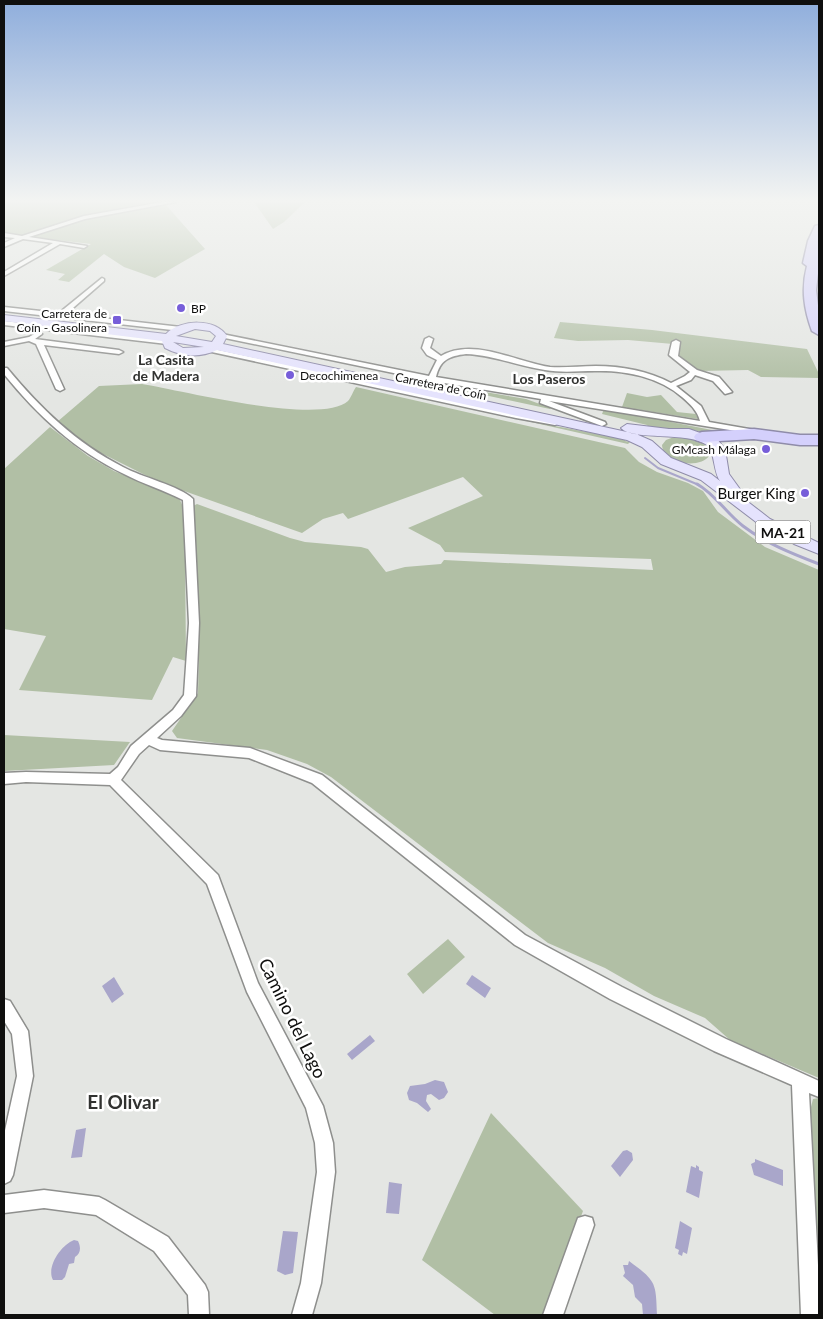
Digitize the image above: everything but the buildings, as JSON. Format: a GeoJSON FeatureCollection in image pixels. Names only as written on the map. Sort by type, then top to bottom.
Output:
{"type":"FeatureCollection","features":[{"type":"Feature","properties":{"kind":"highway"},"geometry":{"type":"LineString","coordinates":[[809,264],[811,270]]}},
{"type":"Feature","properties":{"kind":"highway"},"geometry":{"type":"LineString","coordinates":[[813,264],[811,270],[810,294],[812,310],[819,331]]}},
{"type":"Feature","properties":{"kind":"highway"},"geometry":{"type":"LineString","coordinates":[[703,431],[729,437],[743,434],[819,440]]}},
{"type":"Feature","properties":{"kind":"highway"},"geometry":{"type":"LineString","coordinates":[[719,457],[728,445],[746,439],[769,440],[819,449]]}},
{"type":"Feature","properties":{"kind":"main road"},"geometry":{"type":"LineString","coordinates":[[4,313],[216,343],[602,424],[669,434],[703,431],[718,449],[719,457],[712,464],[702,467],[681,466],[666,460],[641,440],[631,436],[582,427],[216,343]]}},
{"type":"Feature","properties":{"kind":"main road"},"geometry":{"type":"LineString","coordinates":[[4,318],[172,336],[205,326],[214,328],[216,343]]}},
{"type":"Feature","properties":{"kind":"main road"},"geometry":{"type":"LineString","coordinates":[[657,452],[655,445],[658,440],[669,434]]}},
{"type":"Feature","properties":{"kind":"main road","name":"MA-21"},"geometry":{"type":"LineString","coordinates":[[719,457],[725,481],[749,510]]}},
{"type":"Feature","properties":{"kind":"main road","name":"MA-21"},"geometry":{"type":"LineString","coordinates":[[681,466],[706,477],[765,522],[799,541],[819,549]]}},
{"type":"Feature","properties":{"kind":"street"},"geometry":{"type":"LineString","coordinates":[[4,274],[22,264]]}},
{"type":"Feature","properties":{"kind":"street"},"geometry":{"type":"LineString","coordinates":[[61,315],[102,280]]}},
{"type":"Feature","properties":{"kind":"street"},"geometry":{"type":"LineString","coordinates":[[4,309],[61,315],[172,336]]}},
{"type":"Feature","properties":{"kind":"street"},"geometry":{"type":"LineString","coordinates":[[4,322],[46,328],[172,336]]}},
{"type":"Feature","properties":{"kind":"street"},"geometry":{"type":"LineString","coordinates":[[35,340],[46,328]]}},
{"type":"Feature","properties":{"kind":"street"},"geometry":{"type":"LineString","coordinates":[[429,339],[426,348],[440,359]]}},
{"type":"Feature","properties":{"kind":"street"},"geometry":{"type":"LineString","coordinates":[[35,340],[60,389]]}},
{"type":"Feature","properties":{"kind":"street"},"geometry":{"type":"LineString","coordinates":[[4,344],[35,340],[119,352]]}},
{"type":"Feature","properties":{"kind":"street"},"geometry":{"type":"LineString","coordinates":[[676,342],[673,355],[691,366],[694,372],[716,379],[728,392]]}},
{"type":"Feature","properties":{"kind":"street","name":"Carretera de Coín"},"geometry":{"type":"LineString","coordinates":[[216,343],[532,396],[703,431]]}},
{"type":"Feature","properties":{"kind":"street"},"geometry":{"type":"LineString","coordinates":[[432,379],[434,368],[440,359],[454,353],[469,352],[546,369],[609,369],[638,373],[670,386],[685,395],[697,406],[704,418],[703,431]]}},
{"type":"Feature","properties":{"kind":"street"},"geometry":{"type":"LineString","coordinates":[[4,370],[27,399],[55,426],[92,453],[122,470],[188,499],[194,622],[190,696],[177,713],[135,750],[122,771],[113,780],[4,779]]}},
{"type":"Feature","properties":{"kind":"street"},"geometry":{"type":"LineString","coordinates":[[670,386],[688,378],[694,372]]}},
{"type":"Feature","properties":{"kind":"street","name":"Carretera de Coín"},"geometry":{"type":"LineString","coordinates":[[532,396],[554,407],[602,424]]}},
{"type":"Feature","properties":{"kind":"street"},"geometry":{"type":"LineString","coordinates":[[148,739],[160,745],[250,753],[317,779],[520,940],[624,998],[720,1045],[819,1089]]}},
{"type":"Feature","properties":{"kind":"street","name":"Camino del Lago"},"geometry":{"type":"LineString","coordinates":[[113,780],[213,880],[252,987],[314,1106],[324,1143],[326,1172],[311,1283],[302,1315]]}},
{"type":"Feature","properties":{"kind":"street"},"geometry":{"type":"LineString","coordinates":[[4,1007],[20,1031],[25,1076],[4,1176]]}},
{"type":"Feature","properties":{"kind":"street"},"geometry":{"type":"LineString","coordinates":[[800,1080],[811,1315]]}},
{"type":"Feature","properties":{"kind":"street"},"geometry":{"type":"LineString","coordinates":[[4,1204],[44,1199],[99,1206],[161,1244],[198,1292],[199,1315]]}},
{"type":"Feature","properties":{"kind":"street"},"geometry":{"type":"LineString","coordinates":[[554,1315],[585,1225]]}},
{"type":"Feature","properties":{"kind":"green space"},"geometry":{"type":"Polygon","coordinates":[[[57,264],[92,264],[69,282],[58,280],[65,274],[46,270],[57,264]]]}},
{"type":"Feature","properties":{"kind":"green space"},"geometry":{"type":"Polygon","coordinates":[[[119,264],[180,264],[155,278],[119,264]]]}},
{"type":"Feature","properties":{"kind":"green space"},"geometry":{"type":"Polygon","coordinates":[[[560,322],[652,330],[807,349],[819,374],[819,378],[761,377],[748,370],[699,371],[676,356],[673,344],[628,340],[578,341],[554,338],[560,322]]]}},
{"type":"Feature","properties":{"kind":"green space"},"geometry":{"type":"Polygon","coordinates":[[[419,381],[526,399],[551,408],[550,409],[419,381]]]}},
{"type":"Feature","properties":{"kind":"green space"},"geometry":{"type":"Polygon","coordinates":[[[142,384],[216,399],[309,410],[333,408],[348,401],[356,387],[625,448],[639,462],[657,472],[688,483],[703,491],[718,512],[765,547],[819,570],[819,1078],[730,1040],[705,1018],[654,996],[605,968],[548,943],[331,777],[307,764],[267,750],[177,738],[172,731],[198,693],[199,654],[193,506],[197,504],[305,542],[368,549],[386,572],[405,567],[441,564],[444,560],[653,570],[651,559],[445,552],[440,545],[408,528],[483,496],[463,477],[348,519],[343,513],[323,519],[302,533],[159,482],[97,451],[57,422],[99,386],[142,384]]]}},
{"type":"Feature","properties":{"kind":"green space"},"geometry":{"type":"Polygon","coordinates":[[[627,393],[647,397],[661,395],[677,412],[696,414],[698,419],[622,407],[627,393]]]}},
{"type":"Feature","properties":{"kind":"green space"},"geometry":{"type":"Polygon","coordinates":[[[604,409],[712,430],[714,434],[686,429],[649,428],[647,425],[602,414],[604,409]]]}},
{"type":"Feature","properties":{"kind":"green space"},"geometry":{"type":"Polygon","coordinates":[[[522,420],[626,439],[625,441],[630,442],[628,444],[522,420]]]}},
{"type":"Feature","properties":{"kind":"green space"},"geometry":{"type":"Polygon","coordinates":[[[50,427],[88,456],[114,471],[173,495],[180,500],[183,507],[186,661],[173,657],[152,700],[19,690],[46,636],[4,629],[4,469],[50,427]]]}},
{"type":"Feature","properties":{"kind":"green space"},"geometry":{"type":"Polygon","coordinates":[[[674,437],[691,438],[702,442],[709,449],[710,455],[705,460],[691,463],[683,463],[669,457],[664,452],[662,445],[666,440],[674,437]]]}},
{"type":"Feature","properties":{"kind":"green space"},"geometry":{"type":"Polygon","coordinates":[[[4,735],[130,742],[114,765],[4,771],[4,735]]]}},
{"type":"Feature","properties":{"kind":"green space"},"geometry":{"type":"Polygon","coordinates":[[[448,939],[465,957],[423,994],[407,974],[448,939]]]}},
{"type":"Feature","properties":{"kind":"green space"},"geometry":{"type":"Polygon","coordinates":[[[819,1098],[819,1310],[809,1115],[813,1099],[819,1098]]]}},
{"type":"Feature","properties":{"kind":"green space"},"geometry":{"type":"Polygon","coordinates":[[[491,1113],[583,1211],[544,1315],[495,1315],[422,1260],[491,1113]]]}},
{"type":"Feature","properties":{"kind":"shaded area"},"geometry":{"type":"Polygon","coordinates":[[[472,975],[491,988],[485,998],[466,984],[472,975]]]}},
{"type":"Feature","properties":{"kind":"shaded area"},"geometry":{"type":"Polygon","coordinates":[[[114,977],[124,994],[112,1003],[102,986],[114,977]]]}},
{"type":"Feature","properties":{"kind":"shaded area"},"geometry":{"type":"Polygon","coordinates":[[[370,1035],[375,1041],[352,1060],[347,1054],[370,1035]]]}},
{"type":"Feature","properties":{"kind":"shaded area"},"geometry":{"type":"Polygon","coordinates":[[[435,1080],[444,1082],[448,1092],[444,1098],[439,1100],[431,1094],[427,1095],[426,1101],[431,1109],[428,1112],[417,1103],[409,1100],[407,1093],[410,1086],[425,1084],[435,1080]]]}},
{"type":"Feature","properties":{"kind":"shaded area"},"geometry":{"type":"Polygon","coordinates":[[[86,1128],[82,1157],[71,1158],[76,1130],[86,1128]]]}},
{"type":"Feature","properties":{"kind":"shaded area"},"geometry":{"type":"Polygon","coordinates":[[[627,1150],[632,1153],[633,1160],[620,1177],[611,1166],[623,1151],[627,1150]]]}},
{"type":"Feature","properties":{"kind":"shaded area"},"geometry":{"type":"Polygon","coordinates":[[[755,1159],[783,1170],[783,1186],[754,1175],[751,1164],[755,1162],[755,1159]]]}},
{"type":"Feature","properties":{"kind":"shaded area"},"geometry":{"type":"Polygon","coordinates":[[[696,1165],[703,1172],[699,1198],[686,1192],[691,1166],[696,1168],[696,1165]]]}},
{"type":"Feature","properties":{"kind":"shaded area"},"geometry":{"type":"Polygon","coordinates":[[[389,1182],[402,1184],[399,1214],[386,1213],[389,1182]]]}},
{"type":"Feature","properties":{"kind":"shaded area"},"geometry":{"type":"Polygon","coordinates":[[[680,1221],[692,1228],[687,1254],[683,1252],[682,1256],[678,1254],[679,1250],[675,1248],[680,1221]]]}},
{"type":"Feature","properties":{"kind":"shaded area"},"geometry":{"type":"Polygon","coordinates":[[[283,1231],[298,1232],[293,1273],[285,1275],[277,1271],[283,1231]]]}},
{"type":"Feature","properties":{"kind":"shaded area"},"geometry":{"type":"Polygon","coordinates":[[[74,1240],[78,1241],[80,1248],[74,1263],[69,1264],[65,1277],[62,1280],[53,1280],[51,1269],[56,1257],[64,1247],[74,1240]]]}},
{"type":"Feature","properties":{"kind":"shaded area"},"geometry":{"type":"Polygon","coordinates":[[[629,1261],[645,1273],[653,1283],[657,1315],[643,1315],[642,1304],[635,1297],[633,1285],[623,1276],[625,1273],[623,1265],[628,1265],[629,1261]]]}},
{"type":"Feature","properties":{"kind":"waterway"},"geometry":{"type":"LineString","coordinates":[[645,458],[658,468],[698,484]]}},
{"type":"Feature","properties":{"kind":"waterway"},"geometry":{"type":"LineString","coordinates":[[698,484],[737,521],[760,538],[819,564]]}},
{"type":"Feature","properties":{"kind":"place","name":"BP"},"geometry":{"type":"Point","coordinates":[181,308]}},
{"type":"Feature","properties":{"kind":"place","name":"Carretera de Coín - Gasolinera"},"geometry":{"type":"Point","coordinates":[117,320]}},
{"type":"Feature","properties":{"kind":"place","name":"Decochimenea"},"geometry":{"type":"Point","coordinates":[290,375]}},
{"type":"Feature","properties":{"kind":"place","name":"GMcash Málaga"},"geometry":{"type":"Point","coordinates":[766,449]}},
{"type":"Feature","properties":{"kind":"place","name":"Burger King"},"geometry":{"type":"Point","coordinates":[805,493]}},
{"type":"Feature","properties":{"kind":"district","name":"La Casita de Madera"},"geometry":{"type":"Point","coordinates":[166,368]}},
{"type":"Feature","properties":{"kind":"district","name":"Los Paseros"},"geometry":{"type":"Point","coordinates":[549,378]}},
{"type":"Feature","properties":{"kind":"district","name":"El Olivar"},"geometry":{"type":"Point","coordinates":[123,1101]}}]}
